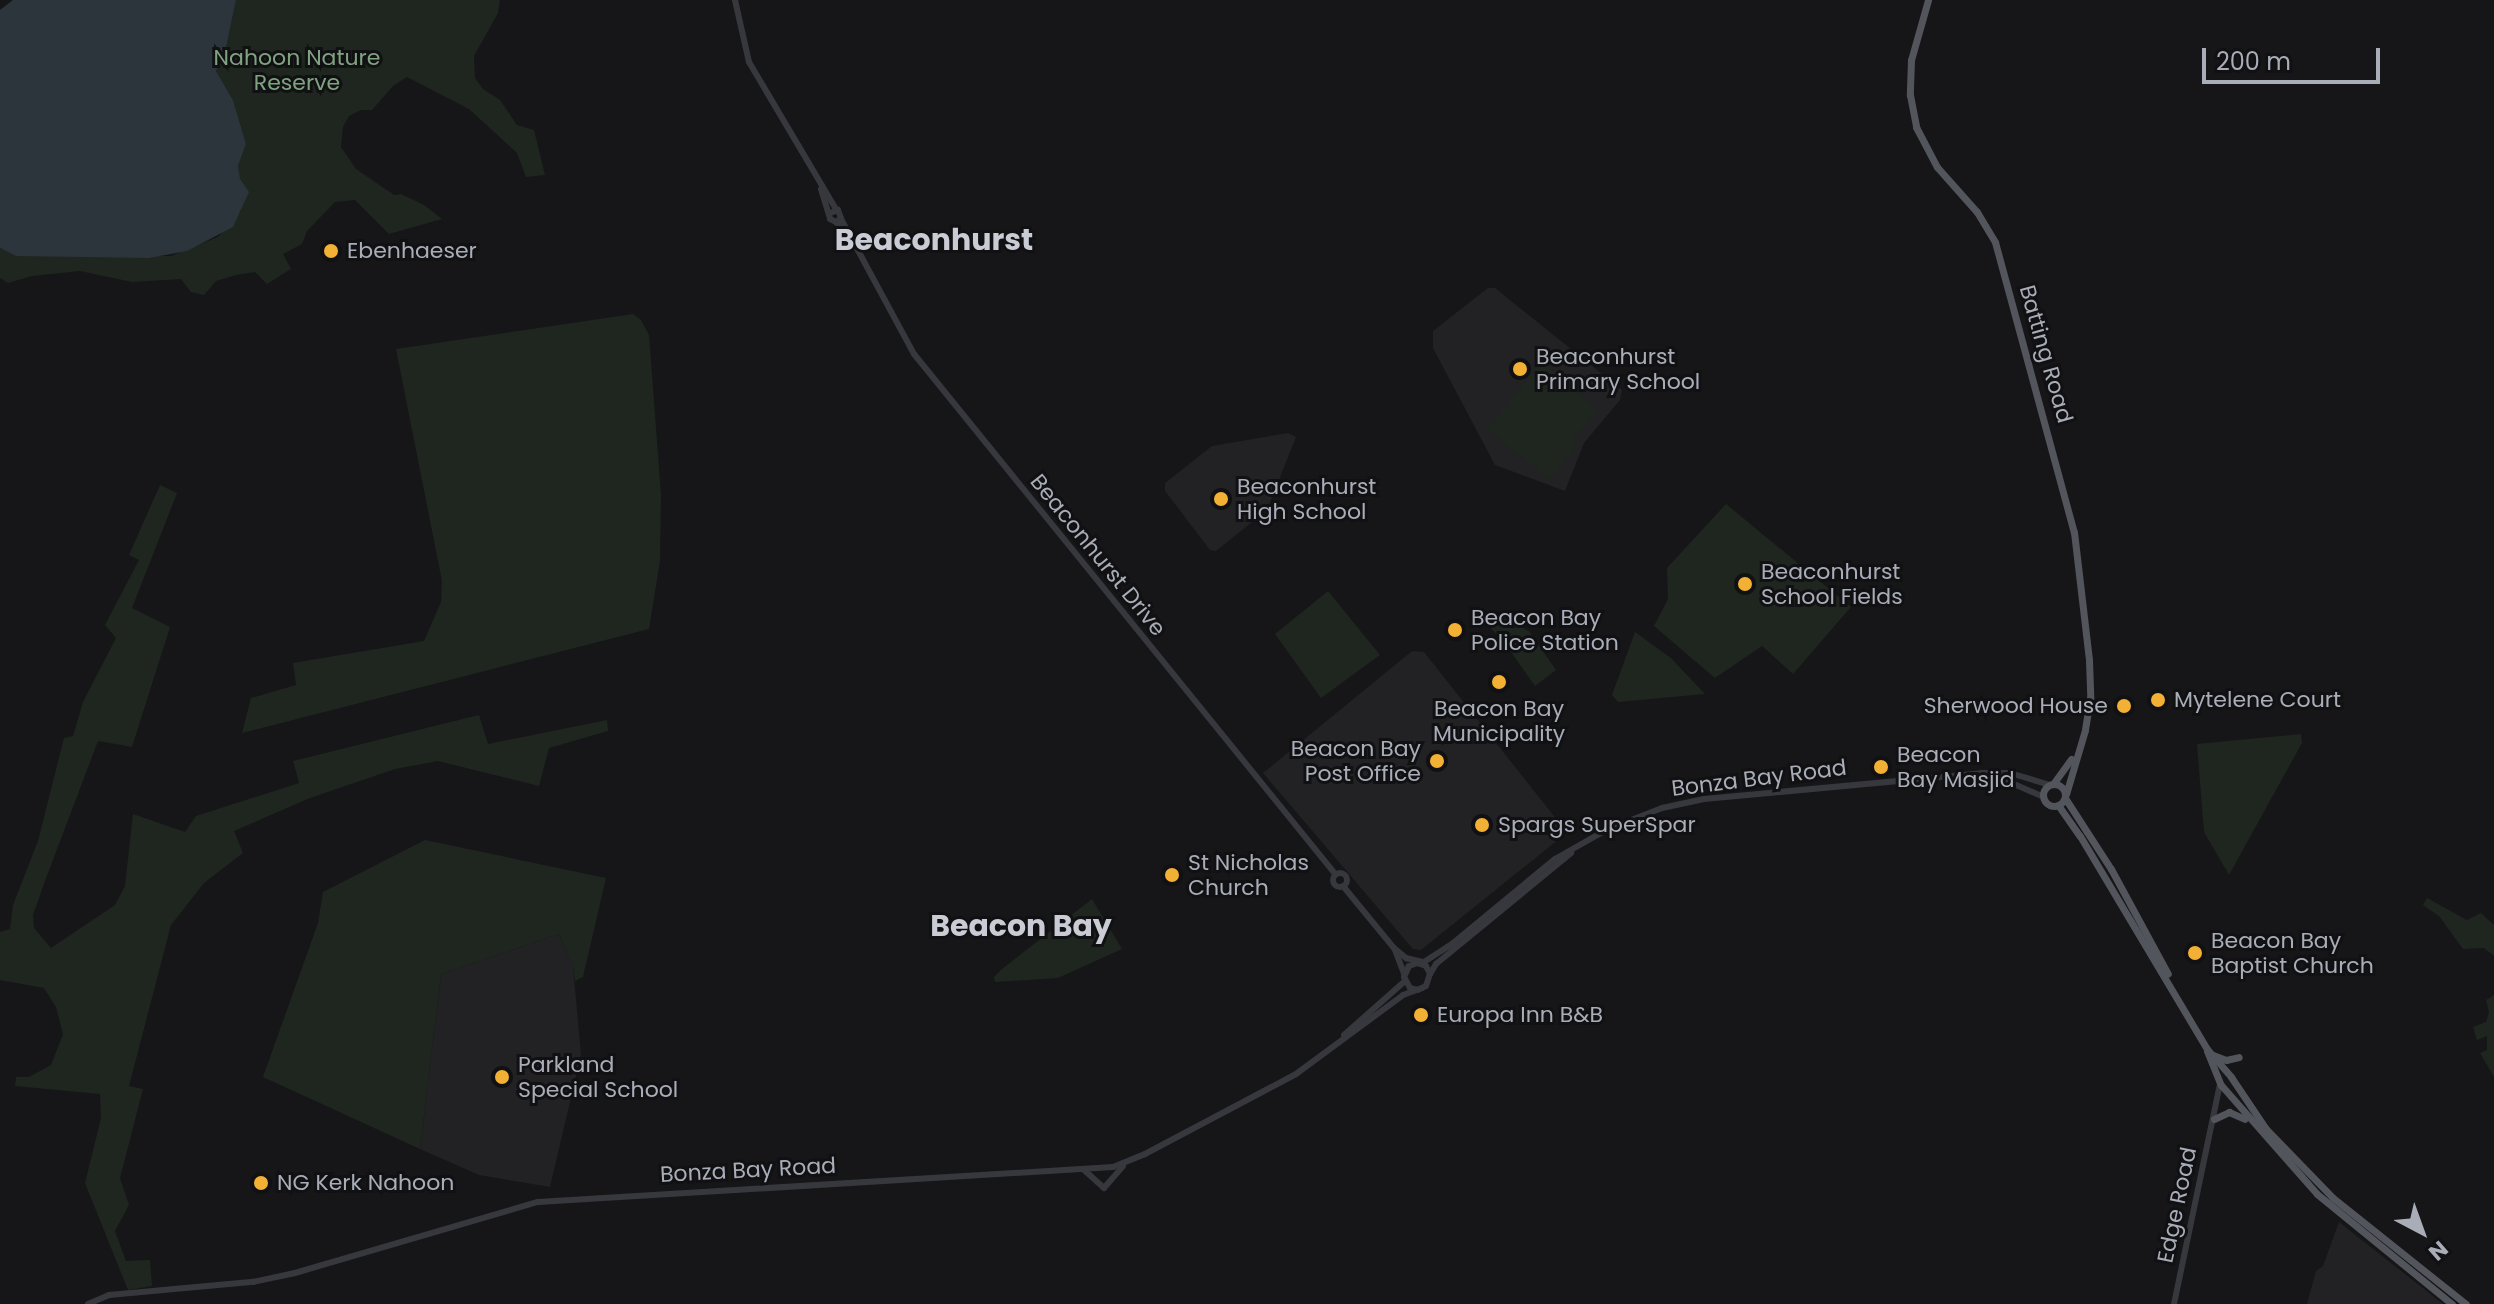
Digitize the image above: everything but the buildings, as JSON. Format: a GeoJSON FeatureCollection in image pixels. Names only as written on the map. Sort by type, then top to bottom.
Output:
{"type":"FeatureCollection","features":[{"type":"Feature","properties":{"kind":"main road","name":"Batting Road"},"geometry":{"type":"LineString","coordinates":[[1928,0],[1911,60],[1912,111],[1927,152],[1977,212],[1995,242],[2057,460],[2074,532],[2089,660],[2089,712],[2065,796]]}},
{"type":"Feature","properties":{"kind":"main road","name":"Batting Road"},"geometry":{"type":"LineString","coordinates":[[2052,784],[2080,744]]}},
{"type":"Feature","properties":{"kind":"main road"},"geometry":{"type":"LineString","coordinates":[[2058,805],[2051,805],[2044,797],[2052,784],[2060,785],[2163,959],[2174,991]]}},
{"type":"Feature","properties":{"kind":"main road"},"geometry":{"type":"LineString","coordinates":[[2058,805],[2065,796]]}},
{"type":"Feature","properties":{"kind":"main road"},"geometry":{"type":"LineString","coordinates":[[2058,805],[2174,991],[2250,1122],[2337,1213],[2452,1304]]}},
{"type":"Feature","properties":{"kind":"main road"},"geometry":{"type":"LineString","coordinates":[[2209,1051],[2226,1060],[2239,1057]]}},
{"type":"Feature","properties":{"kind":"main road"},"geometry":{"type":"LineString","coordinates":[[2224,1081],[2328,1194],[2466,1304]]}},
{"type":"Feature","properties":{"kind":"main road"},"geometry":{"type":"LineString","coordinates":[[2214,1116],[2229,1112],[2250,1122]]}},
{"type":"Feature","properties":{"kind":"street","name":"Beaconhurst Drive"},"geometry":{"type":"LineString","coordinates":[[735,0],[749,62],[914,354],[1336,875],[1334,883],[1343,886],[1394,948]]}},
{"type":"Feature","properties":{"kind":"street","name":"Bonza Bay Road"},"geometry":{"type":"LineString","coordinates":[[1417,963],[1442,951],[1555,859],[1585,839],[1652,812],[1704,799],[1991,774],[2010,773],[2052,784]]}},
{"type":"Feature","properties":{"kind":"street","name":"Bonza Bay Road"},"geometry":{"type":"LineString","coordinates":[[1991,774],[2044,797]]}},
{"type":"Feature","properties":{"kind":"street","name":"Bonza Bay Road"},"geometry":{"type":"LineString","coordinates":[[1430,974],[1436,964],[1585,839]]}},
{"type":"Feature","properties":{"kind":"street"},"geometry":{"type":"LineString","coordinates":[[1394,948],[1426,966],[1430,974],[1429,983],[1418,990],[1405,981],[1394,948]]}},
{"type":"Feature","properties":{"kind":"street"},"geometry":{"type":"LineString","coordinates":[[1404,973],[1409,966],[1417,963]]}},
{"type":"Feature","properties":{"kind":"street","name":"Bonza Bay Road"},"geometry":{"type":"LineString","coordinates":[[1342,1038],[1405,981]]}},
{"type":"Feature","properties":{"kind":"street","name":"Bonza Bay Road"},"geometry":{"type":"LineString","coordinates":[[88,1304],[109,1295],[253,1282],[295,1273],[538,1202],[1083,1170],[1126,1163],[1280,1085],[1403,995],[1418,990]]}},
{"type":"Feature","properties":{"kind":"street","name":"Edge Road"},"geometry":{"type":"LineString","coordinates":[[2174,1304],[2224,1081]]}},
{"type":"Feature","properties":{"kind":"street"},"geometry":{"type":"LineString","coordinates":[[1083,1170],[1092,1174],[1104,1188],[1126,1163]]}},
{"type":"Feature","properties":{"kind":"shaded area"},"geometry":{"type":"Polygon","coordinates":[[[13,0],[236,0],[225,53],[216,71],[233,100],[246,144],[238,166],[240,179],[249,192],[233,227],[187,251],[149,258],[16,256],[0,248],[0,10],[13,0]]]}},
{"type":"Feature","properties":{"kind":"shaded area","name":"Beaconhurst Primary School"},"geometry":{"type":"Polygon","coordinates":[[[1488,288],[1495,288],[1622,390],[1620,400],[1584,443],[1565,491],[1495,465],[1433,348],[1433,331],[1488,288]]]}},
{"type":"Feature","properties":{"kind":"shaded area","name":"Beaconhurst High School"},"geometry":{"type":"Polygon","coordinates":[[[1288,433],[1296,437],[1267,510],[1216,551],[1210,550],[1165,491],[1165,483],[1212,446],[1288,433]]]}},
{"type":"Feature","properties":{"kind":"shaded area"},"geometry":{"type":"Polygon","coordinates":[[[1412,651],[1424,652],[1561,825],[1559,839],[1421,950],[1413,949],[1263,773],[1412,651]]]}},
{"type":"Feature","properties":{"kind":"shaded area","name":"Parkland Special School"},"geometry":{"type":"Polygon","coordinates":[[[559,934],[573,967],[581,1055],[550,1187],[479,1175],[420,1149],[441,974],[559,934]]]}},
{"type":"Feature","properties":{"kind":"shaded area"},"geometry":{"type":"Polygon","coordinates":[[[2339,1222],[2443,1304],[2307,1304],[2316,1271],[2323,1266],[2339,1222]]]}},
{"type":"Feature","properties":{"kind":"green space","name":"Nahoon Nature Reserve"},"geometry":{"type":"Polygon","coordinates":[[[236,0],[500,0],[498,13],[474,56],[475,78],[483,89],[500,100],[517,125],[534,130],[545,175],[526,177],[517,153],[469,109],[407,77],[393,86],[372,110],[361,110],[349,116],[343,127],[341,147],[356,169],[394,195],[401,194],[424,205],[442,219],[389,234],[355,200],[335,202],[307,231],[302,244],[283,254],[291,269],[267,284],[255,272],[236,275],[216,281],[204,295],[191,292],[181,279],[132,282],[80,271],[32,276],[8,283],[0,278],[0,248],[16,256],[171,256],[218,237],[233,221],[241,211],[238,166],[246,144],[233,100],[216,71],[225,53],[236,0]]]}},
{"type":"Feature","properties":{"kind":"green space"},"geometry":{"type":"Polygon","coordinates":[[[633,314],[641,320],[649,335],[661,494],[660,561],[649,629],[242,733],[251,698],[296,685],[293,663],[424,641],[441,602],[442,581],[396,349],[633,314]]]}},
{"type":"Feature","properties":{"kind":"green space"},"geometry":{"type":"Polygon","coordinates":[[[1542,363],[1597,409],[1572,440],[1577,445],[1549,479],[1487,429],[1542,363]]]}},
{"type":"Feature","properties":{"kind":"green space"},"geometry":{"type":"Polygon","coordinates":[[[160,485],[177,493],[132,608],[170,627],[132,747],[98,741],[45,881],[33,915],[34,928],[51,948],[115,905],[125,886],[133,814],[185,832],[196,816],[299,783],[293,761],[479,715],[488,744],[607,720],[608,731],[549,748],[539,786],[438,761],[395,769],[310,798],[234,831],[243,853],[204,883],[171,925],[129,1086],[143,1089],[120,1178],[129,1205],[115,1231],[126,1261],[150,1260],[152,1286],[128,1290],[85,1183],[101,1118],[100,1094],[15,1086],[16,1077],[29,1077],[51,1065],[63,1034],[56,1007],[44,988],[0,980],[0,932],[10,929],[13,905],[38,841],[64,738],[73,736],[83,702],[116,638],[105,625],[139,560],[129,555],[160,485]]]}},
{"type":"Feature","properties":{"kind":"green space","name":"Beaconhurst School Fields"},"geometry":{"type":"Polygon","coordinates":[[[1726,504],[1851,607],[1793,674],[1762,646],[1715,678],[1654,626],[1668,599],[1667,568],[1726,504]]]}},
{"type":"Feature","properties":{"kind":"green space"},"geometry":{"type":"Polygon","coordinates":[[[1328,591],[1380,655],[1321,698],[1275,634],[1328,591]]]}},
{"type":"Feature","properties":{"kind":"green space"},"geometry":{"type":"Polygon","coordinates":[[[1488,610],[1529,631],[1556,670],[1535,686],[1504,642],[1480,617],[1488,610]]]}},
{"type":"Feature","properties":{"kind":"green space"},"geometry":{"type":"Polygon","coordinates":[[[1635,632],[1671,658],[1705,694],[1618,702],[1612,695],[1635,632]]]}},
{"type":"Feature","properties":{"kind":"green space"},"geometry":{"type":"Polygon","coordinates":[[[2301,734],[2302,743],[2229,875],[2204,832],[2197,744],[2301,734]]]}},
{"type":"Feature","properties":{"kind":"green space"},"geometry":{"type":"Polygon","coordinates":[[[425,840],[606,878],[583,977],[575,981],[573,967],[559,934],[441,974],[420,1149],[263,1077],[318,923],[323,892],[425,840]]]}},
{"type":"Feature","properties":{"kind":"green space"},"geometry":{"type":"Polygon","coordinates":[[[2427,898],[2467,920],[2481,913],[2494,925],[2494,956],[2484,948],[2463,949],[2439,916],[2423,905],[2427,898]]]}},
{"type":"Feature","properties":{"kind":"green space"},"geometry":{"type":"Polygon","coordinates":[[[1092,899],[1122,949],[1058,978],[995,982],[994,977],[1002,969],[1092,899]]]}},
{"type":"Feature","properties":{"kind":"green space"},"geometry":{"type":"Polygon","coordinates":[[[2494,995],[2494,1077],[2480,1053],[2487,1050],[2487,1036],[2477,1040],[2473,1027],[2486,1022],[2489,1012],[2486,1000],[2494,995]]]}},
{"type":"Feature","properties":{"kind":"place","name":"Ebenhaeser"},"geometry":{"type":"Point","coordinates":[331,251]}},
{"type":"Feature","properties":{"kind":"place","name":"Beaconhurst Primary School"},"geometry":{"type":"Point","coordinates":[1520,369]}},
{"type":"Feature","properties":{"kind":"place","name":"Beaconhurst High School"},"geometry":{"type":"Point","coordinates":[1221,499]}},
{"type":"Feature","properties":{"kind":"place","name":"Beaconhurst School Fields"},"geometry":{"type":"Point","coordinates":[1745,584]}},
{"type":"Feature","properties":{"kind":"place","name":"Beacon Bay Police Station"},"geometry":{"type":"Point","coordinates":[1455,630]}},
{"type":"Feature","properties":{"kind":"place","name":"Beacon Bay Municipality"},"geometry":{"type":"Point","coordinates":[1499,682]}},
{"type":"Feature","properties":{"kind":"place","name":"Mytelene Court"},"geometry":{"type":"Point","coordinates":[2158,700]}},
{"type":"Feature","properties":{"kind":"place","name":"Sherwood House"},"geometry":{"type":"Point","coordinates":[2124,706]}},
{"type":"Feature","properties":{"kind":"place","name":"Beacon Bay Post Office"},"geometry":{"type":"Point","coordinates":[1437,761]}},
{"type":"Feature","properties":{"kind":"place","name":"Beacon Bay Masjid"},"geometry":{"type":"Point","coordinates":[1881,767]}},
{"type":"Feature","properties":{"kind":"place","name":"Spargs SuperSpar"},"geometry":{"type":"Point","coordinates":[1482,825]}},
{"type":"Feature","properties":{"kind":"place","name":"St Nicholas Church"},"geometry":{"type":"Point","coordinates":[1172,875]}},
{"type":"Feature","properties":{"kind":"place","name":"Beacon Bay Baptist Church"},"geometry":{"type":"Point","coordinates":[2195,953]}},
{"type":"Feature","properties":{"kind":"place","name":"Europa Inn B&B"},"geometry":{"type":"Point","coordinates":[1421,1015]}},
{"type":"Feature","properties":{"kind":"place","name":"Parkland Special School"},"geometry":{"type":"Point","coordinates":[502,1077]}},
{"type":"Feature","properties":{"kind":"place","name":"NG Kerk Nahoon"},"geometry":{"type":"Point","coordinates":[261,1183]}},
{"type":"Feature","properties":{"kind":"district","name":"Beaconhurst"},"geometry":{"type":"Point","coordinates":[934,240]}},
{"type":"Feature","properties":{"kind":"district","name":"Beacon Bay"},"geometry":{"type":"Point","coordinates":[1021,926]}}]}
